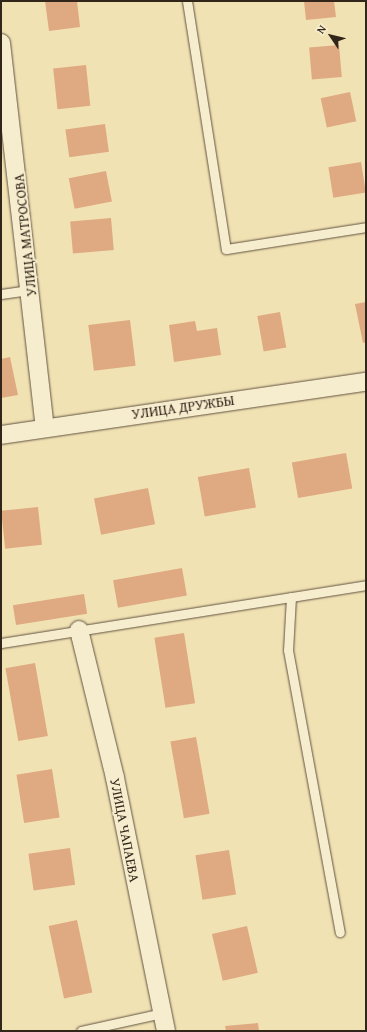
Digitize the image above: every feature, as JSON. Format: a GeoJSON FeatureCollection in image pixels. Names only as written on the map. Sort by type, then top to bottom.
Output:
{"type":"FeatureCollection","features":[{"type":"Feature","properties":{"kind":"street","name":"УЛИЦА МАТРОСОВА"},"geometry":{"type":"LineString","coordinates":[[1,43],[31,290],[45,427]]}},
{"type":"Feature","properties":{"kind":"street","name":"УЛИЦА ДРУЖБЫ"},"geometry":{"type":"LineString","coordinates":[[1,435],[45,427],[366,382]]}},
{"type":"Feature","properties":{"kind":"street","name":"УЛИЦА ЧАПАЕВА"},"geometry":{"type":"LineString","coordinates":[[78,630],[115,778],[166,1031]]}},
{"type":"Feature","properties":{"kind":"lane"},"geometry":{"type":"LineString","coordinates":[[187,1],[226,249],[366,227]]}},
{"type":"Feature","properties":{"kind":"lane"},"geometry":{"type":"LineString","coordinates":[[1,294],[31,290]]}},
{"type":"Feature","properties":{"kind":"lane"},"geometry":{"type":"LineString","coordinates":[[1,643],[366,585]]}},
{"type":"Feature","properties":{"kind":"lane"},"geometry":{"type":"LineString","coordinates":[[291,597],[288,650],[340,932]]}},
{"type":"Feature","properties":{"kind":"lane"},"geometry":{"type":"LineString","coordinates":[[81,1031],[162,1013]]}},
{"type":"Feature","properties":{"kind":"building"},"geometry":{"type":"Polygon","coordinates":[[[45,1],[77,1],[80,27],[49,31],[45,1]]]}},
{"type":"Feature","properties":{"kind":"building"},"geometry":{"type":"Polygon","coordinates":[[[304,1],[334,1],[336,17],[306,20],[304,1]]]}},
{"type":"Feature","properties":{"kind":"building"},"geometry":{"type":"Polygon","coordinates":[[[339,45],[342,77],[312,79],[309,48],[339,45]]]}},
{"type":"Feature","properties":{"kind":"building"},"geometry":{"type":"Polygon","coordinates":[[[86,65],[90,106],[57,109],[53,68],[86,65]]]}},
{"type":"Feature","properties":{"kind":"building"},"geometry":{"type":"Polygon","coordinates":[[[350,92],[356,121],[327,128],[321,98],[350,92]]]}},
{"type":"Feature","properties":{"kind":"building"},"geometry":{"type":"Polygon","coordinates":[[[105,124],[109,152],[69,157],[65,130],[105,124]]]}},
{"type":"Feature","properties":{"kind":"building"},"geometry":{"type":"Polygon","coordinates":[[[361,162],[366,193],[333,198],[328,167],[361,162]]]}},
{"type":"Feature","properties":{"kind":"building"},"geometry":{"type":"Polygon","coordinates":[[[106,171],[112,201],[75,209],[69,178],[106,171]]]}},
{"type":"Feature","properties":{"kind":"building"},"geometry":{"type":"Polygon","coordinates":[[[111,218],[114,250],[73,253],[70,222],[111,218]]]}},
{"type":"Feature","properties":{"kind":"building"},"geometry":{"type":"Polygon","coordinates":[[[366,302],[366,342],[363,343],[355,304],[366,302]]]}},
{"type":"Feature","properties":{"kind":"building"},"geometry":{"type":"Polygon","coordinates":[[[280,312],[286,347],[264,351],[257,316],[280,312]]]}},
{"type":"Feature","properties":{"kind":"building"},"geometry":{"type":"Polygon","coordinates":[[[130,320],[136,366],[94,371],[88,325],[130,320]]]}},
{"type":"Feature","properties":{"kind":"building"},"geometry":{"type":"Polygon","coordinates":[[[195,321],[197,331],[217,328],[221,355],[174,362],[169,325],[195,321]]]}},
{"type":"Feature","properties":{"kind":"building"},"geometry":{"type":"Polygon","coordinates":[[[10,357],[18,395],[1,398],[1,359],[10,357]]]}},
{"type":"Feature","properties":{"kind":"building"},"geometry":{"type":"Polygon","coordinates":[[[346,453],[352,488],[298,498],[292,463],[346,453]]]}},
{"type":"Feature","properties":{"kind":"building"},"geometry":{"type":"Polygon","coordinates":[[[249,468],[256,507],[205,516],[198,477],[249,468]]]}},
{"type":"Feature","properties":{"kind":"building"},"geometry":{"type":"Polygon","coordinates":[[[148,488],[155,524],[101,535],[94,498],[148,488]]]}},
{"type":"Feature","properties":{"kind":"building"},"geometry":{"type":"Polygon","coordinates":[[[38,507],[42,545],[5,549],[1,511],[38,507]]]}},
{"type":"Feature","properties":{"kind":"building"},"geometry":{"type":"Polygon","coordinates":[[[182,568],[187,596],[118,608],[113,580],[182,568]]]}},
{"type":"Feature","properties":{"kind":"building"},"geometry":{"type":"Polygon","coordinates":[[[84,594],[87,614],[16,625],[13,605],[84,594]]]}},
{"type":"Feature","properties":{"kind":"building"},"geometry":{"type":"Polygon","coordinates":[[[184,633],[195,703],[165,708],[154,638],[184,633]]]}},
{"type":"Feature","properties":{"kind":"building"},"geometry":{"type":"Polygon","coordinates":[[[35,663],[48,736],[18,741],[5,668],[35,663]]]}},
{"type":"Feature","properties":{"kind":"building"},"geometry":{"type":"Polygon","coordinates":[[[196,737],[210,814],[184,818],[170,742],[196,737]]]}},
{"type":"Feature","properties":{"kind":"building"},"geometry":{"type":"Polygon","coordinates":[[[52,769],[60,817],[24,823],[16,775],[52,769]]]}},
{"type":"Feature","properties":{"kind":"building"},"geometry":{"type":"Polygon","coordinates":[[[70,848],[75,885],[34,890],[28,854],[70,848]]]}},
{"type":"Feature","properties":{"kind":"building"},"geometry":{"type":"Polygon","coordinates":[[[229,850],[236,894],[202,900],[195,855],[229,850]]]}},
{"type":"Feature","properties":{"kind":"building"},"geometry":{"type":"Polygon","coordinates":[[[77,920],[92,992],[64,998],[49,926],[77,920]]]}},
{"type":"Feature","properties":{"kind":"building"},"geometry":{"type":"Polygon","coordinates":[[[247,926],[258,973],[223,981],[212,934],[247,926]]]}},
{"type":"Feature","properties":{"kind":"building"},"geometry":{"type":"Polygon","coordinates":[[[258,1023],[259,1031],[226,1031],[225,1026],[258,1023]]]}}]}
